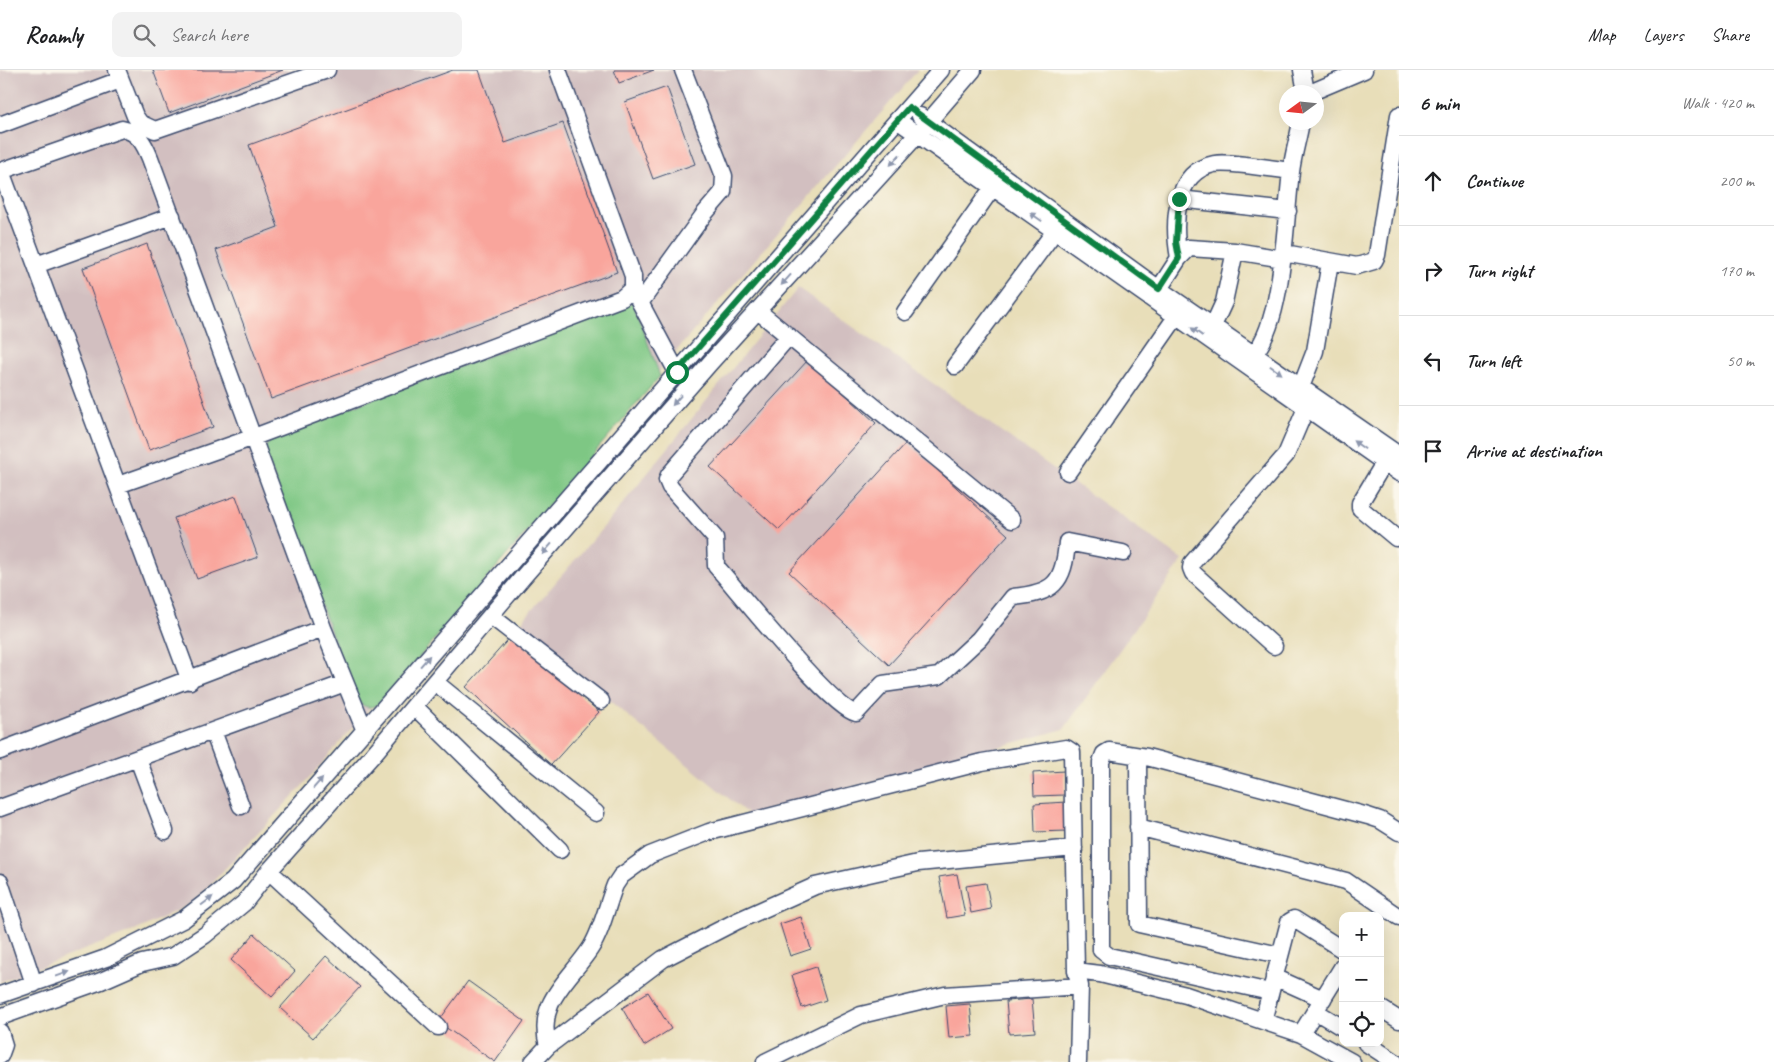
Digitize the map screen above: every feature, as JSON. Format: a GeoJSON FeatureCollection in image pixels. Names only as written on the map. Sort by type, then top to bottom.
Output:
{"type":"FeatureCollection","features":[{"type":"Feature","properties":{"kind":"street"},"geometry":{"type":"LineString","coordinates":[[0,124],[119,75],[134,116],[140,123],[155,130],[327,70]]}},
{"type":"Feature","properties":{"kind":"street"},"geometry":{"type":"LineString","coordinates":[[558,70],[633,276],[633,288],[677,372]]}},
{"type":"Feature","properties":{"kind":"street"},"geometry":{"type":"LineString","coordinates":[[640,303],[705,213],[723,192],[724,176],[683,70]]}},
{"type":"Feature","properties":{"kind":"street"},"geometry":{"type":"LineString","coordinates":[[0,995],[106,958],[184,919],[233,881],[941,70]]}},
{"type":"Feature","properties":{"kind":"street"},"geometry":{"type":"LineString","coordinates":[[0,1017],[101,981],[142,963],[174,956],[205,935],[244,903],[269,871],[286,854],[435,682],[465,657],[490,616],[562,533],[973,70]]}},
{"type":"Feature","properties":{"kind":"street"},"geometry":{"type":"LineString","coordinates":[[1302,70],[1305,85]]}},
{"type":"Feature","properties":{"kind":"street"},"geometry":{"type":"LineString","coordinates":[[1324,87],[1364,70]]}},
{"type":"Feature","properties":{"kind":"street"},"geometry":{"type":"LineString","coordinates":[[909,107],[922,129],[994,187],[1176,317],[1225,343],[1254,354],[1301,387],[1392,459],[1399,473]]}},
{"type":"Feature","properties":{"kind":"street"},"geometry":{"type":"LineString","coordinates":[[1159,289],[1179,258],[1193,247],[1362,266],[1374,261],[1377,254],[1399,115]]}},
{"type":"Feature","properties":{"kind":"street"},"geometry":{"type":"LineString","coordinates":[[897,120],[922,129],[1159,289],[1213,326],[1225,343],[1306,408],[1392,459]]}},
{"type":"Feature","properties":{"kind":"street"},"geometry":{"type":"LineString","coordinates":[[190,680],[1,169],[122,129],[129,130],[143,142],[254,437],[323,628],[365,730]]}},
{"type":"Feature","properties":{"kind":"street"},"geometry":{"type":"LineString","coordinates":[[1254,354],[1261,346],[1268,332],[1284,256],[1291,171],[1299,130]]}},
{"type":"Feature","properties":{"kind":"street"},"geometry":{"type":"LineString","coordinates":[[1179,258],[1176,242],[1179,199],[1182,189],[1194,172],[1216,164],[1291,171]]}},
{"type":"Feature","properties":{"kind":"street"},"geometry":{"type":"LineString","coordinates":[[905,312],[994,187]]}},
{"type":"Feature","properties":{"kind":"street"},"geometry":{"type":"LineString","coordinates":[[1179,199],[1288,211]]}},
{"type":"Feature","properties":{"kind":"street"},"geometry":{"type":"LineString","coordinates":[[36,265],[172,216]]}},
{"type":"Feature","properties":{"kind":"street"},"geometry":{"type":"LineString","coordinates":[[955,366],[1056,230]]}},
{"type":"Feature","properties":{"kind":"street"},"geometry":{"type":"LineString","coordinates":[[1213,326],[1224,302],[1235,251]]}},
{"type":"Feature","properties":{"kind":"street"},"geometry":{"type":"LineString","coordinates":[[1301,387],[1315,351],[1330,262]]}},
{"type":"Feature","properties":{"kind":"street"},"geometry":{"type":"LineString","coordinates":[[118,485],[254,437],[622,298],[633,288]]}},
{"type":"Feature","properties":{"kind":"street"},"geometry":{"type":"LineString","coordinates":[[758,311],[1012,520]]}},
{"type":"Feature","properties":{"kind":"street"},"geometry":{"type":"LineString","coordinates":[[1068,472],[1176,317]]}},
{"type":"Feature","properties":{"kind":"street"},"geometry":{"type":"LineString","coordinates":[[789,336],[669,475],[667,480],[670,487],[715,538],[716,566],[826,692],[849,712],[856,713],[883,684],[939,676],[979,639],[1013,597],[1040,594],[1055,583],[1062,573],[1067,542],[1123,553]]}},
{"type":"Feature","properties":{"kind":"street"},"geometry":{"type":"LineString","coordinates":[[1274,646],[1193,573],[1191,568],[1192,563],[1286,455],[1306,408]]}},
{"type":"Feature","properties":{"kind":"street"},"geometry":{"type":"LineString","coordinates":[[1392,459],[1360,503],[1360,508],[1396,538]]}},
{"type":"Feature","properties":{"kind":"street"},"geometry":{"type":"LineString","coordinates":[[548,521],[562,533]]}},
{"type":"Feature","properties":{"kind":"street"},"geometry":{"type":"LineString","coordinates":[[490,616],[601,701]]}},
{"type":"Feature","properties":{"kind":"street"},"geometry":{"type":"LineString","coordinates":[[0,751],[323,628]]}},
{"type":"Feature","properties":{"kind":"street"},"geometry":{"type":"LineString","coordinates":[[435,682],[596,813]]}},
{"type":"Feature","properties":{"kind":"street"},"geometry":{"type":"LineString","coordinates":[[0,808],[345,683]]}},
{"type":"Feature","properties":{"kind":"street"},"geometry":{"type":"LineString","coordinates":[[414,706],[560,850]]}},
{"type":"Feature","properties":{"kind":"street"},"geometry":{"type":"LineString","coordinates":[[214,731],[241,806]]}},
{"type":"Feature","properties":{"kind":"street"},"geometry":{"type":"LineString","coordinates":[[548,1046],[544,1021],[557,990],[591,948],[613,890],[621,876],[650,855],[710,832],[982,762],[1066,748],[1072,752],[1078,978],[1078,1062]]}},
{"type":"Feature","properties":{"kind":"street"},"geometry":{"type":"LineString","coordinates":[[1339,1024],[1319,1005],[1272,984],[1110,956],[1101,950],[1101,762],[1104,754],[1109,751],[1138,756],[1368,816],[1380,820],[1399,832]]}},
{"type":"Feature","properties":{"kind":"street"},"geometry":{"type":"LineString","coordinates":[[1138,756],[1139,924],[1279,955]]}},
{"type":"Feature","properties":{"kind":"street"},"geometry":{"type":"LineString","coordinates":[[138,759],[165,831]]}},
{"type":"Feature","properties":{"kind":"street"},"geometry":{"type":"LineString","coordinates":[[1138,827],[1346,881],[1399,917]]}},
{"type":"Feature","properties":{"kind":"street"},"geometry":{"type":"LineString","coordinates":[[533,1062],[548,1046],[663,959],[737,921],[815,886],[918,863],[1074,848]]}},
{"type":"Feature","properties":{"kind":"street"},"geometry":{"type":"LineString","coordinates":[[269,871],[438,1027]]}},
{"type":"Feature","properties":{"kind":"street"},"geometry":{"type":"LineString","coordinates":[[0,882],[4,905],[34,984]]}},
{"type":"Feature","properties":{"kind":"street"},"geometry":{"type":"LineString","coordinates":[[1263,1021],[1287,925],[1294,919],[1339,947]]}},
{"type":"Feature","properties":{"kind":"street"},"geometry":{"type":"LineString","coordinates":[[765,1062],[861,1015],[945,995],[1100,974],[1186,995],[1301,1034],[1352,1062]]}},
{"type":"Feature","properties":{"kind":"street"},"geometry":{"type":"LineString","coordinates":[[1301,1034],[1339,977]]}},
{"type":"Feature","properties":{"kind":"street"},"geometry":{"type":"LineString","coordinates":[[1384,1011],[1399,1020]]}},
{"type":"Feature","properties":{"kind":"street"},"geometry":{"type":"LineString","coordinates":[[0,1032],[4,1045],[0,1056]]}},
{"type":"Feature","properties":{"kind":"street"},"geometry":{"type":"LineString","coordinates":[[1372,1047],[1395,1062]]}},
{"type":"Feature","properties":{"kind":"shaded area"},"geometry":{"type":"Polygon","coordinates":[[[0,70],[918,70],[305,783],[194,902],[139,929],[0,982],[0,70]]]}},
{"type":"Feature","properties":{"kind":"shaded area"},"geometry":{"type":"Polygon","coordinates":[[[798,288],[1183,560],[1064,729],[749,815],[518,626],[612,517],[798,288]]]}},
{"type":"Feature","properties":{"kind":"green space"},"geometry":{"type":"Polygon","coordinates":[[[633,302],[660,376],[381,702],[371,707],[362,705],[356,700],[264,450],[273,436],[633,302]]]}},
{"type":"Feature","properties":{"kind":"building"},"geometry":{"type":"Polygon","coordinates":[[[153,70],[283,70],[169,113],[153,70]]]}},
{"type":"Feature","properties":{"kind":"building"},"geometry":{"type":"Polygon","coordinates":[[[453,70],[479,70],[505,143],[563,123],[617,272],[271,399],[216,250],[278,227],[249,145],[453,70]]]}},
{"type":"Feature","properties":{"kind":"building"},"geometry":{"type":"Polygon","coordinates":[[[614,70],[654,70],[619,83],[614,70]]]}},
{"type":"Feature","properties":{"kind":"building"},"geometry":{"type":"Polygon","coordinates":[[[667,87],[695,164],[653,179],[625,102],[667,87]]]}},
{"type":"Feature","properties":{"kind":"building"},"geometry":{"type":"Polygon","coordinates":[[[147,244],[213,427],[149,450],[83,268],[147,244]]]}},
{"type":"Feature","properties":{"kind":"building"},"geometry":{"type":"Polygon","coordinates":[[[808,360],[876,423],[779,530],[710,467],[808,360]]]}},
{"type":"Feature","properties":{"kind":"building"},"geometry":{"type":"Polygon","coordinates":[[[907,442],[1008,535],[889,665],[789,572],[907,442]]]}},
{"type":"Feature","properties":{"kind":"building"},"geometry":{"type":"Polygon","coordinates":[[[236,496],[258,557],[197,579],[174,518],[236,496]]]}},
{"type":"Feature","properties":{"kind":"building"},"geometry":{"type":"Polygon","coordinates":[[[513,634],[599,712],[551,765],[466,687],[513,634]]]}},
{"type":"Feature","properties":{"kind":"building"},"geometry":{"type":"Polygon","coordinates":[[[1064,771],[1065,795],[1034,796],[1033,773],[1064,771]]]}},
{"type":"Feature","properties":{"kind":"building"},"geometry":{"type":"Polygon","coordinates":[[[1066,802],[1067,831],[1035,832],[1034,804],[1066,802]]]}},
{"type":"Feature","properties":{"kind":"building"},"geometry":{"type":"Polygon","coordinates":[[[957,874],[965,915],[947,918],[939,877],[957,874]]]}},
{"type":"Feature","properties":{"kind":"building"},"geometry":{"type":"Polygon","coordinates":[[[986,883],[991,909],[971,913],[966,886],[986,883]]]}},
{"type":"Feature","properties":{"kind":"building"},"geometry":{"type":"Polygon","coordinates":[[[801,917],[811,949],[790,956],[780,924],[801,917]]]}},
{"type":"Feature","properties":{"kind":"building"},"geometry":{"type":"Polygon","coordinates":[[[254,934],[295,971],[272,997],[231,960],[254,934]]]}},
{"type":"Feature","properties":{"kind":"building"},"geometry":{"type":"Polygon","coordinates":[[[326,956],[360,987],[313,1038],[280,1008],[326,956]]]}},
{"type":"Feature","properties":{"kind":"building"},"geometry":{"type":"Polygon","coordinates":[[[816,967],[826,1000],[802,1008],[792,975],[816,967]]]}},
{"type":"Feature","properties":{"kind":"building"},"geometry":{"type":"Polygon","coordinates":[[[468,981],[524,1021],[495,1062],[438,1022],[468,981]]]}},
{"type":"Feature","properties":{"kind":"building"},"geometry":{"type":"Polygon","coordinates":[[[648,992],[671,1029],[644,1046],[622,1008],[648,992]]]}},
{"type":"Feature","properties":{"kind":"building"},"geometry":{"type":"Polygon","coordinates":[[[1032,999],[1035,1032],[1009,1034],[1006,1001],[1032,999]]]}},
{"type":"Feature","properties":{"kind":"building"},"geometry":{"type":"Polygon","coordinates":[[[970,1004],[973,1036],[949,1038],[946,1006],[970,1004]]]}},
{"type":"Feature","properties":{"kind":"route"},"geometry":{"type":"LineString","coordinates":[[677,372],[909,107],[927,122],[1159,289],[1179,258],[1176,242],[1179,199]]}}]}
